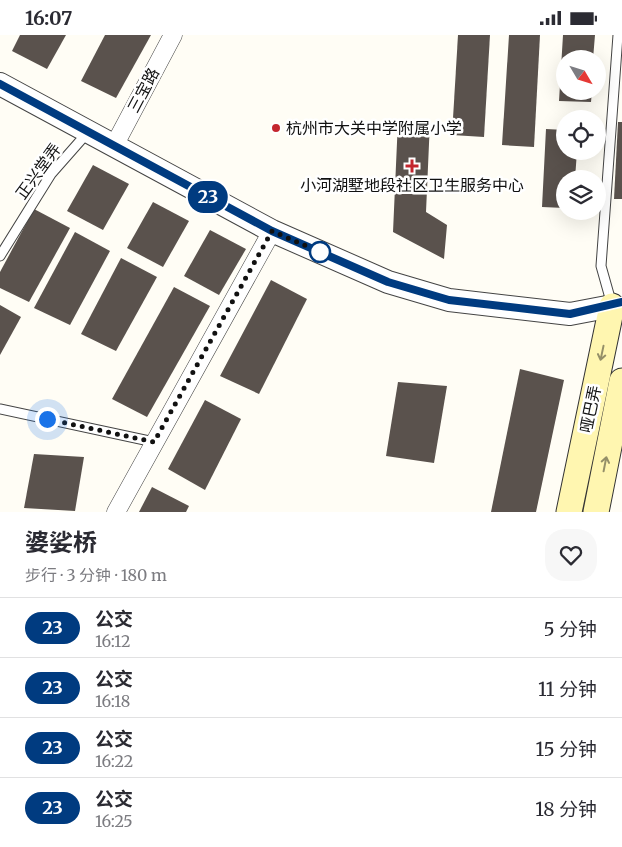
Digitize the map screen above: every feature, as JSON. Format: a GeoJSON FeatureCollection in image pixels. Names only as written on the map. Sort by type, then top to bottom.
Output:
{"type":"FeatureCollection","features":[{"type":"Feature","properties":{"kind":"main road","name":"哑巴弄"},"geometry":{"type":"LineString","coordinates":[[569,512],[619,306]]}},
{"type":"Feature","properties":{"kind":"main road","name":"哑巴弄"},"geometry":{"type":"LineString","coordinates":[[596,512],[622,381]]}},
{"type":"Feature","properties":{"kind":"street","name":"三宝路"},"geometry":{"type":"LineString","coordinates":[[114,146],[173,35]]}},
{"type":"Feature","properties":{"kind":"street"},"geometry":{"type":"LineString","coordinates":[[0,85],[272,231],[388,282],[449,300],[570,314],[619,306]]}},
{"type":"Feature","properties":{"kind":"street"},"geometry":{"type":"LineString","coordinates":[[116,512],[272,231]]}},
{"type":"Feature","properties":{"kind":"lane"},"geometry":{"type":"LineString","coordinates":[[618,35],[618,99],[601,266],[619,306]]}},
{"type":"Feature","properties":{"kind":"lane","name":"正兴堂弄"},"geometry":{"type":"LineString","coordinates":[[0,256],[51,174],[88,131]]}},
{"type":"Feature","properties":{"kind":"lane"},"geometry":{"type":"LineString","coordinates":[[0,409],[154,442]]}},
{"type":"Feature","properties":{"kind":"building"},"geometry":{"type":"Polygon","coordinates":[[[20,35],[66,35],[47,69],[12,51],[20,35]]]}},
{"type":"Feature","properties":{"kind":"building"},"geometry":{"type":"Polygon","coordinates":[[[105,35],[151,35],[116,98],[81,81],[105,35]]]}},
{"type":"Feature","properties":{"kind":"building"},"geometry":{"type":"Polygon","coordinates":[[[458,35],[490,35],[484,137],[452,135],[458,35]]]}},
{"type":"Feature","properties":{"kind":"building"},"geometry":{"type":"Polygon","coordinates":[[[509,35],[540,35],[534,147],[502,145],[509,35]]]}},
{"type":"Feature","properties":{"kind":"building"},"geometry":{"type":"Polygon","coordinates":[[[563,35],[595,35],[594,50],[562,50],[563,35]]]}},
{"type":"Feature","properties":{"kind":"building"},"geometry":{"type":"Polygon","coordinates":[[[559,100],[591,100],[591,102],[559,100]]]}},
{"type":"Feature","properties":{"kind":"building","name":"小河湖墅地段社区卫生服务中心"},"geometry":{"type":"Polygon","coordinates":[[[398,120],[430,121],[426,212],[447,225],[444,259],[393,232],[398,120]]]}},
{"type":"Feature","properties":{"kind":"building"},"geometry":{"type":"Polygon","coordinates":[[[618,122],[622,122],[622,199],[614,199],[618,122]]]}},
{"type":"Feature","properties":{"kind":"building"},"geometry":{"type":"Polygon","coordinates":[[[546,129],[556,130],[556,160],[576,160],[576,170],[556,170],[556,208],[542,207],[546,129]]]}},
{"type":"Feature","properties":{"kind":"building"},"geometry":{"type":"Polygon","coordinates":[[[93,165],[129,184],[103,230],[67,211],[93,165]]]}},
{"type":"Feature","properties":{"kind":"building"},"geometry":{"type":"Polygon","coordinates":[[[153,202],[189,221],[163,267],[127,248],[153,202]]]}},
{"type":"Feature","properties":{"kind":"building"},"geometry":{"type":"Polygon","coordinates":[[[34,209],[70,228],[29,302],[0,288],[0,272],[34,209]]]}},
{"type":"Feature","properties":{"kind":"building"},"geometry":{"type":"Polygon","coordinates":[[[210,230],[246,249],[219,295],[184,276],[210,230]]]}},
{"type":"Feature","properties":{"kind":"building"},"geometry":{"type":"Polygon","coordinates":[[[75,232],[110,251],[70,325],[34,308],[75,232]]]}},
{"type":"Feature","properties":{"kind":"building"},"geometry":{"type":"Polygon","coordinates":[[[121,258],[157,277],[116,351],[81,334],[121,258]]]}},
{"type":"Feature","properties":{"kind":"building"},"geometry":{"type":"Polygon","coordinates":[[[271,280],[307,299],[259,394],[220,376],[271,280]]]}},
{"type":"Feature","properties":{"kind":"building"},"geometry":{"type":"Polygon","coordinates":[[[174,287],[210,306],[147,417],[112,399],[174,287]]]}},
{"type":"Feature","properties":{"kind":"building"},"geometry":{"type":"Polygon","coordinates":[[[0,305],[21,317],[0,355],[0,305]]]}},
{"type":"Feature","properties":{"kind":"building"},"geometry":{"type":"Polygon","coordinates":[[[520,369],[564,380],[536,512],[491,512],[520,369]]]}},
{"type":"Feature","properties":{"kind":"building"},"geometry":{"type":"Polygon","coordinates":[[[398,382],[447,386],[434,463],[386,456],[398,382]]]}},
{"type":"Feature","properties":{"kind":"building"},"geometry":{"type":"Polygon","coordinates":[[[205,400],[241,419],[205,490],[168,469],[205,400]]]}},
{"type":"Feature","properties":{"kind":"building"},"geometry":{"type":"Polygon","coordinates":[[[34,454],[84,457],[75,511],[24,508],[34,454]]]}},
{"type":"Feature","properties":{"kind":"building"},"geometry":{"type":"Polygon","coordinates":[[[152,487],[189,506],[186,512],[139,512],[152,487]]]}},
{"type":"Feature","properties":{"kind":"bus line","name":"23"},"geometry":{"type":"LineString","coordinates":[[0,84],[272,231],[388,282],[449,300],[570,314],[622,302]]}},
{"type":"Feature","properties":{"kind":"place","name":"杭州市大关中学附属小学"},"geometry":{"type":"Point","coordinates":[276,128]}},
{"type":"Feature","properties":{"kind":"place","name":"小河湖墅地段社区卫生服务中心"},"geometry":{"type":"Point","coordinates":[412,166]}},
{"type":"Feature","properties":{"kind":"route"},"geometry":{"type":"LineString","coordinates":[[47,419],[154,442],[272,231],[322,253],[320,252]]}}]}
